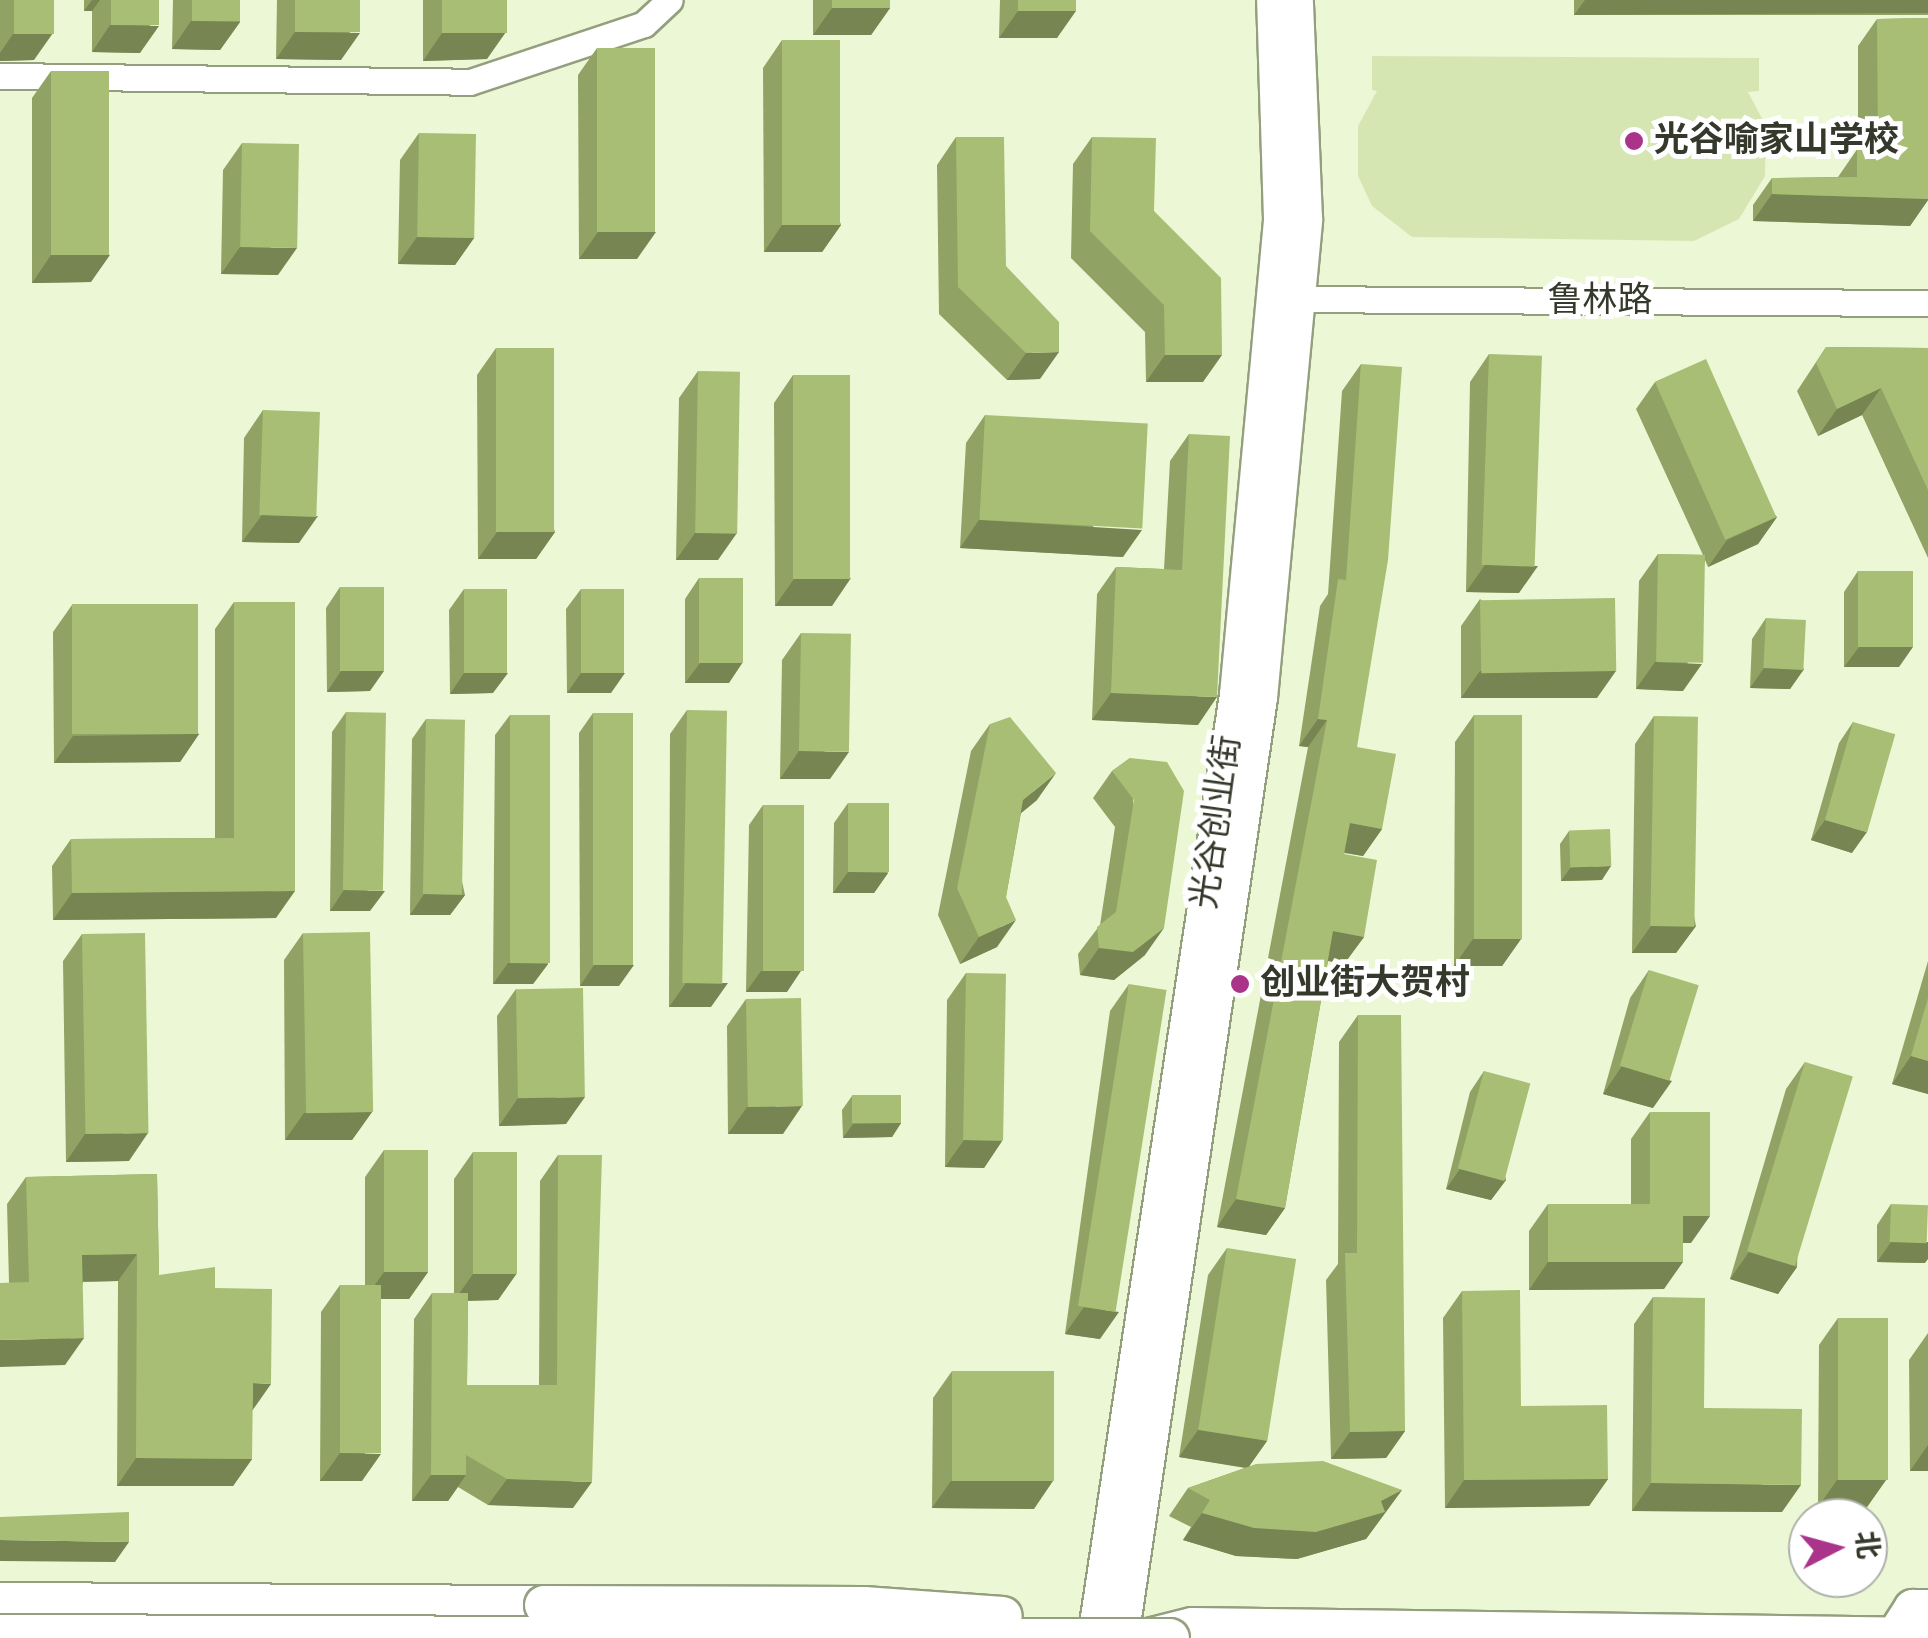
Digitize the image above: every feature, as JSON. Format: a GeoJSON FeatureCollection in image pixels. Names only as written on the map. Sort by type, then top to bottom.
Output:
{"type":"FeatureCollection","features":[{"type":"Feature","properties":{"kind":"highway"},"geometry":{"type":"LineString","coordinates":[[0,1602],[864,1606],[1184,1638]]}},
{"type":"Feature","properties":{"kind":"highway"},"geometry":{"type":"LineString","coordinates":[[1912,1634],[1913,1608],[1928,1609]]}},
{"type":"Feature","properties":{"kind":"highway"},"geometry":{"type":"LineString","coordinates":[[0,1634],[1170,1638]]}},
{"type":"Feature","properties":{"kind":"main road","name":"光谷创业街"},"geometry":{"type":"LineString","coordinates":[[1122,1638],[1261,698],[1286,299],[1272,0]]}},
{"type":"Feature","properties":{"kind":"main road","name":"光谷创业街"},"geometry":{"type":"LineString","coordinates":[[1095,1638],[1236,695],[1286,299],[1306,219],[1297,0]]}},
{"type":"Feature","properties":{"kind":"main road"},"geometry":{"type":"LineString","coordinates":[[0,1617],[1046,1628],[1095,1638]]}},
{"type":"Feature","properties":{"kind":"main road"},"geometry":{"type":"LineString","coordinates":[[1136,1638],[1192,1624],[1912,1634]]}},
{"type":"Feature","properties":{"kind":"street"},"geometry":{"type":"LineString","coordinates":[[0,76],[470,82],[644,24],[670,0]]}},
{"type":"Feature","properties":{"kind":"street","name":"鲁林路"},"geometry":{"type":"LineString","coordinates":[[1286,299],[1928,303]]}},
{"type":"Feature","properties":{"kind":"green space"},"geometry":{"type":"Polygon","coordinates":[[[1372,56],[1759,58],[1759,91],[1748,92],[1766,126],[1765,176],[1739,219],[1694,241],[1412,237],[1372,206],[1358,176],[1358,126],[1377,91],[1372,90],[1372,56]]]}},
{"type":"Feature","properties":{"kind":"building"},"geometry":{"type":"Polygon","coordinates":[[[14,0],[54,0],[54,34],[14,34],[14,0]]]}},
{"type":"Feature","properties":{"kind":"building"},"geometry":{"type":"Polygon","coordinates":[[[111,0],[159,0],[159,25],[111,25],[111,0]]]}},
{"type":"Feature","properties":{"kind":"building"},"geometry":{"type":"Polygon","coordinates":[[[192,0],[240,0],[240,21],[192,21],[192,0]]]}},
{"type":"Feature","properties":{"kind":"building"},"geometry":{"type":"Polygon","coordinates":[[[295,0],[360,0],[360,32],[295,32],[295,0]]]}},
{"type":"Feature","properties":{"kind":"building"},"geometry":{"type":"Polygon","coordinates":[[[442,0],[507,0],[507,33],[442,33],[442,0]]]}},
{"type":"Feature","properties":{"kind":"building"},"geometry":{"type":"Polygon","coordinates":[[[832,0],[890,0],[890,8],[832,8],[832,0]]]}},
{"type":"Feature","properties":{"kind":"building"},"geometry":{"type":"Polygon","coordinates":[[[1018,0],[1076,0],[1076,11],[1018,11],[1018,0]]]}},
{"type":"Feature","properties":{"kind":"building"},"geometry":{"type":"Polygon","coordinates":[[[1928,18],[1928,199],[1772,194],[1772,178],[1857,177],[1857,148],[1878,148],[1877,19],[1928,18]]]}},
{"type":"Feature","properties":{"kind":"building"},"geometry":{"type":"Polygon","coordinates":[[[782,40],[840,40],[840,225],[782,225],[782,40]]]}},
{"type":"Feature","properties":{"kind":"building"},"geometry":{"type":"Polygon","coordinates":[[[597,48],[655,48],[655,232],[597,232],[597,48]]]}},
{"type":"Feature","properties":{"kind":"building"},"geometry":{"type":"Polygon","coordinates":[[[51,71],[109,71],[109,255],[51,255],[51,71]]]}},
{"type":"Feature","properties":{"kind":"building"},"geometry":{"type":"Polygon","coordinates":[[[419,133],[476,134],[474,238],[417,237],[419,133]]]}},
{"type":"Feature","properties":{"kind":"building"},"geometry":{"type":"Polygon","coordinates":[[[956,137],[1004,137],[1006,266],[1059,322],[1059,352],[1026,353],[958,287],[956,137]]]}},
{"type":"Feature","properties":{"kind":"building"},"geometry":{"type":"Polygon","coordinates":[[[1092,137],[1156,138],[1154,211],[1221,278],[1222,355],[1165,355],[1164,305],[1090,231],[1092,137]]]}},
{"type":"Feature","properties":{"kind":"building"},"geometry":{"type":"Polygon","coordinates":[[[242,143],[299,144],[297,248],[240,247],[242,143]]]}},
{"type":"Feature","properties":{"kind":"building"},"geometry":{"type":"Polygon","coordinates":[[[1826,347],[1928,348],[1928,490],[1881,388],[1837,409],[1816,363],[1826,347]]]}},
{"type":"Feature","properties":{"kind":"building"},"geometry":{"type":"Polygon","coordinates":[[[496,348],[554,348],[554,532],[496,532],[496,348]]]}},
{"type":"Feature","properties":{"kind":"building"},"geometry":{"type":"Polygon","coordinates":[[[1489,354],[1542,356],[1535,567],[1482,565],[1489,354]]]}},
{"type":"Feature","properties":{"kind":"building"},"geometry":{"type":"Polygon","coordinates":[[[1706,359],[1776,517],[1725,540],[1655,382],[1706,359]]]}},
{"type":"Feature","properties":{"kind":"building"},"geometry":{"type":"Polygon","coordinates":[[[1361,364],[1402,367],[1388,560],[1357,747],[1396,754],[1382,829],[1350,823],[1344,854],[1377,860],[1364,937],[1333,931],[1285,1208],[1236,1199],[1327,720],[1318,719],[1338,579],[1346,580],[1361,364]]]}},
{"type":"Feature","properties":{"kind":"building"},"geometry":{"type":"Polygon","coordinates":[[[698,371],[740,372],[737,534],[695,533],[698,371]]]}},
{"type":"Feature","properties":{"kind":"building"},"geometry":{"type":"Polygon","coordinates":[[[793,375],[850,375],[850,579],[793,579],[793,375]]]}},
{"type":"Feature","properties":{"kind":"building"},"geometry":{"type":"Polygon","coordinates":[[[263,410],[320,412],[316,517],[259,515],[263,410]]]}},
{"type":"Feature","properties":{"kind":"building"},"geometry":{"type":"Polygon","coordinates":[[[985,415],[1148,424],[1142,528],[980,520],[985,415]]]}},
{"type":"Feature","properties":{"kind":"building"},"geometry":{"type":"Polygon","coordinates":[[[1189,434],[1230,436],[1217,697],[1111,693],[1116,567],[1182,570],[1189,434]]]}},
{"type":"Feature","properties":{"kind":"building"},"geometry":{"type":"Polygon","coordinates":[[[1658,554],[1705,555],[1703,663],[1656,662],[1658,554]]]}},
{"type":"Feature","properties":{"kind":"building"},"geometry":{"type":"Polygon","coordinates":[[[1858,571],[1913,571],[1913,647],[1858,647],[1858,571]]]}},
{"type":"Feature","properties":{"kind":"building"},"geometry":{"type":"Polygon","coordinates":[[[699,578],[743,578],[743,663],[699,663],[699,578]]]}},
{"type":"Feature","properties":{"kind":"building"},"geometry":{"type":"Polygon","coordinates":[[[340,587],[384,587],[384,671],[340,671],[340,587]]]}},
{"type":"Feature","properties":{"kind":"building"},"geometry":{"type":"Polygon","coordinates":[[[464,589],[507,589],[507,673],[464,673],[464,589]]]}},
{"type":"Feature","properties":{"kind":"building"},"geometry":{"type":"Polygon","coordinates":[[[581,589],[624,589],[624,673],[581,673],[581,589]]]}},
{"type":"Feature","properties":{"kind":"building"},"geometry":{"type":"Polygon","coordinates":[[[1615,598],[1616,671],[1481,673],[1480,600],[1615,598]]]}},
{"type":"Feature","properties":{"kind":"building"},"geometry":{"type":"Polygon","coordinates":[[[234,602],[295,602],[295,891],[72,893],[71,839],[234,838],[234,602]]]}},
{"type":"Feature","properties":{"kind":"building"},"geometry":{"type":"Polygon","coordinates":[[[72,604],[198,604],[198,734],[72,734],[72,604]]]}},
{"type":"Feature","properties":{"kind":"building"},"geometry":{"type":"Polygon","coordinates":[[[1766,618],[1806,620],[1803,670],[1763,668],[1766,618]]]}},
{"type":"Feature","properties":{"kind":"building"},"geometry":{"type":"Polygon","coordinates":[[[801,633],[851,634],[849,752],[799,751],[801,633]]]}},
{"type":"Feature","properties":{"kind":"building"},"geometry":{"type":"Polygon","coordinates":[[[687,710],[727,711],[722,984],[682,983],[687,710]]]}},
{"type":"Feature","properties":{"kind":"building"},"geometry":{"type":"Polygon","coordinates":[[[346,712],[386,713],[383,891],[343,890],[346,712]]]}},
{"type":"Feature","properties":{"kind":"building"},"geometry":{"type":"Polygon","coordinates":[[[593,713],[633,713],[633,965],[593,965],[593,713]]]}},
{"type":"Feature","properties":{"kind":"building"},"geometry":{"type":"Polygon","coordinates":[[[510,715],[550,715],[550,963],[510,963],[510,715]]]}},
{"type":"Feature","properties":{"kind":"building"},"geometry":{"type":"Polygon","coordinates":[[[1474,715],[1522,715],[1522,939],[1474,939],[1474,715]]]}},
{"type":"Feature","properties":{"kind":"building"},"geometry":{"type":"Polygon","coordinates":[[[1654,716],[1698,717],[1694,927],[1650,926],[1654,716]]]}},
{"type":"Feature","properties":{"kind":"building"},"geometry":{"type":"Polygon","coordinates":[[[1010,717],[1056,773],[1023,800],[1006,897],[1016,920],[979,937],[957,888],[990,724],[1010,717]]]}},
{"type":"Feature","properties":{"kind":"building"},"geometry":{"type":"Polygon","coordinates":[[[426,719],[465,720],[462,895],[423,894],[426,719]]]}},
{"type":"Feature","properties":{"kind":"building"},"geometry":{"type":"Polygon","coordinates":[[[1853,722],[1895,734],[1867,832],[1825,820],[1853,722]]]}},
{"type":"Feature","properties":{"kind":"building"},"geometry":{"type":"Polygon","coordinates":[[[1130,758],[1167,762],[1184,791],[1164,928],[1133,952],[1099,948],[1097,927],[1116,912],[1134,800],[1112,771],[1130,758]]]}},
{"type":"Feature","properties":{"kind":"building"},"geometry":{"type":"Polygon","coordinates":[[[848,803],[889,803],[889,872],[848,872],[848,803]]]}},
{"type":"Feature","properties":{"kind":"building"},"geometry":{"type":"Polygon","coordinates":[[[763,805],[804,805],[804,971],[763,971],[763,805]]]}},
{"type":"Feature","properties":{"kind":"building"},"geometry":{"type":"Polygon","coordinates":[[[1610,829],[1611,866],[1570,867],[1569,830],[1610,829]]]}},
{"type":"Feature","properties":{"kind":"building"},"geometry":{"type":"Polygon","coordinates":[[[370,932],[373,1112],[306,1113],[303,933],[370,932]]]}},
{"type":"Feature","properties":{"kind":"building"},"geometry":{"type":"Polygon","coordinates":[[[145,933],[148,1133],[86,1134],[82,934],[145,933]]]}},
{"type":"Feature","properties":{"kind":"building"},"geometry":{"type":"Polygon","coordinates":[[[1649,970],[1699,985],[1669,1081],[1620,1066],[1649,970]]]}},
{"type":"Feature","properties":{"kind":"building"},"geometry":{"type":"Polygon","coordinates":[[[966,973],[1006,974],[1003,1141],[963,1140],[966,973]]]}},
{"type":"Feature","properties":{"kind":"building"},"geometry":{"type":"Polygon","coordinates":[[[1129,984],[1167,990],[1116,1312],[1078,1306],[1129,984]]]}},
{"type":"Feature","properties":{"kind":"building"},"geometry":{"type":"Polygon","coordinates":[[[583,988],[585,1097],[518,1098],[516,989],[583,988]]]}},
{"type":"Feature","properties":{"kind":"building"},"geometry":{"type":"Polygon","coordinates":[[[801,998],[803,1106],[748,1107],[746,999],[801,998]]]}},
{"type":"Feature","properties":{"kind":"building"},"geometry":{"type":"Polygon","coordinates":[[[1928,998],[1928,1061],[1911,1056],[1928,998]]]}},
{"type":"Feature","properties":{"kind":"building"},"geometry":{"type":"Polygon","coordinates":[[[1358,1015],[1401,1015],[1405,1431],[1350,1432],[1345,1253],[1357,1253],[1358,1015]]]}},
{"type":"Feature","properties":{"kind":"building"},"geometry":{"type":"Polygon","coordinates":[[[1805,1062],[1853,1077],[1795,1266],[1747,1251],[1805,1062]]]}},
{"type":"Feature","properties":{"kind":"building"},"geometry":{"type":"Polygon","coordinates":[[[1484,1071],[1530,1083],[1504,1181],[1458,1169],[1484,1071]]]}},
{"type":"Feature","properties":{"kind":"building"},"geometry":{"type":"Polygon","coordinates":[[[852,1095],[901,1095],[901,1123],[852,1123],[852,1095]]]}},
{"type":"Feature","properties":{"kind":"building"},"geometry":{"type":"Polygon","coordinates":[[[1650,1112],[1710,1112],[1710,1216],[1683,1216],[1683,1262],[1548,1262],[1548,1204],[1650,1204],[1650,1112]]]}},
{"type":"Feature","properties":{"kind":"building"},"geometry":{"type":"Polygon","coordinates":[[[384,1150],[428,1150],[428,1272],[384,1272],[384,1150]]]}},
{"type":"Feature","properties":{"kind":"building"},"geometry":{"type":"Polygon","coordinates":[[[473,1152],[517,1152],[517,1274],[473,1274],[473,1152]]]}},
{"type":"Feature","properties":{"kind":"building"},"geometry":{"type":"Polygon","coordinates":[[[558,1155],[602,1155],[592,1482],[507,1479],[466,1455],[466,1475],[431,1475],[432,1293],[468,1293],[467,1385],[557,1385],[558,1155]]]}},
{"type":"Feature","properties":{"kind":"building"},"geometry":{"type":"Polygon","coordinates":[[[157,1174],[159,1275],[215,1267],[215,1288],[272,1289],[271,1384],[253,1383],[252,1459],[136,1458],[137,1254],[82,1255],[84,1338],[0,1340],[0,1283],[29,1282],[26,1177],[157,1174]]]}},
{"type":"Feature","properties":{"kind":"building"},"geometry":{"type":"Polygon","coordinates":[[[1891,1204],[1928,1205],[1927,1243],[1890,1242],[1891,1204]]]}},
{"type":"Feature","properties":{"kind":"building"},"geometry":{"type":"Polygon","coordinates":[[[1227,1248],[1296,1259],[1267,1441],[1198,1430],[1227,1248]]]}},
{"type":"Feature","properties":{"kind":"building"},"geometry":{"type":"Polygon","coordinates":[[[340,1285],[381,1285],[381,1453],[340,1453],[340,1285]]]}},
{"type":"Feature","properties":{"kind":"building"},"geometry":{"type":"Polygon","coordinates":[[[1520,1290],[1521,1406],[1607,1405],[1608,1479],[1464,1480],[1462,1291],[1520,1290]]]}},
{"type":"Feature","properties":{"kind":"building"},"geometry":{"type":"Polygon","coordinates":[[[1653,1297],[1705,1298],[1704,1408],[1802,1409],[1801,1485],[1651,1483],[1653,1297]]]}},
{"type":"Feature","properties":{"kind":"building"},"geometry":{"type":"Polygon","coordinates":[[[1838,1318],[1888,1318],[1888,1480],[1838,1480],[1838,1318]]]}},
{"type":"Feature","properties":{"kind":"building"},"geometry":{"type":"Polygon","coordinates":[[[952,1371],[1054,1371],[1054,1481],[952,1481],[952,1371]]]}},
{"type":"Feature","properties":{"kind":"building"},"geometry":{"type":"Polygon","coordinates":[[[1323,1461],[1402,1490],[1381,1501],[1385,1512],[1316,1532],[1254,1528],[1202,1513],[1210,1500],[1188,1488],[1256,1464],[1323,1461]]]}},
{"type":"Feature","properties":{"kind":"building"},"geometry":{"type":"Polygon","coordinates":[[[129,1512],[129,1542],[0,1540],[0,1517],[129,1512]]]}},
{"type":"Feature","properties":{"kind":"place","name":"光谷喻家山学校"},"geometry":{"type":"Point","coordinates":[1634,141]}},
{"type":"Feature","properties":{"kind":"place","name":"创业街大贺村"},"geometry":{"type":"Point","coordinates":[1240,984]}}]}
